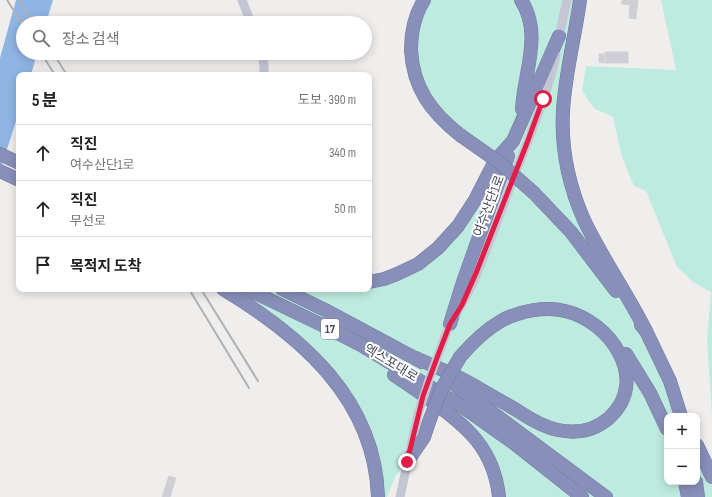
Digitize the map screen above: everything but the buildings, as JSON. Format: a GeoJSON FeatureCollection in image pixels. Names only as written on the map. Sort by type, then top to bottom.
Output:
{"type":"FeatureCollection","features":[{"type":"Feature","properties":{"kind":"highway"},"geometry":{"type":"LineString","coordinates":[[424,0],[412,28],[411,37],[413,70],[423,95],[441,118],[460,135],[500,164],[534,193],[571,232],[646,331]]}},
{"type":"Feature","properties":{"kind":"highway"},"geometry":{"type":"LineString","coordinates":[[411,49],[423,16],[432,0]]}},
{"type":"Feature","properties":{"kind":"highway"},"geometry":{"type":"LineString","coordinates":[[521,0],[529,16],[532,38],[524,89],[522,118]]}},
{"type":"Feature","properties":{"kind":"highway"},"geometry":{"type":"LineString","coordinates":[[580,0],[563,110],[564,143],[568,172],[575,196],[585,220],[636,311],[685,413]]}},
{"type":"Feature","properties":{"kind":"highway"},"geometry":{"type":"LineString","coordinates":[[448,330],[468,267],[513,141],[559,36]]}},
{"type":"Feature","properties":{"kind":"highway"},"geometry":{"type":"LineString","coordinates":[[372,281],[384,279],[418,264],[438,248],[448,238],[467,213],[495,161],[513,141]]}},
{"type":"Feature","properties":{"kind":"highway"},"geometry":{"type":"LineString","coordinates":[[0,154],[16,162]]}},
{"type":"Feature","properties":{"kind":"highway"},"geometry":{"type":"LineString","coordinates":[[0,171],[16,179]]}},
{"type":"Feature","properties":{"kind":"highway"},"geometry":{"type":"LineString","coordinates":[[228,292],[258,311],[291,336],[324,368],[340,387],[354,410],[368,441],[375,465],[378,497]]}},
{"type":"Feature","properties":{"kind":"highway","name":"엑스포대로"},"geometry":{"type":"LineString","coordinates":[[253,292],[361,345],[463,407],[515,444],[582,497]]}},
{"type":"Feature","properties":{"kind":"highway","name":"엑스포대로"},"geometry":{"type":"LineString","coordinates":[[288,292],[416,358],[469,395],[606,497]]}},
{"type":"Feature","properties":{"kind":"highway"},"geometry":{"type":"LineString","coordinates":[[407,462],[424,437],[424,417],[460,357],[487,330],[502,321],[533,310],[553,309],[566,311],[588,319],[601,326],[619,345],[650,393],[664,423]]}},
{"type":"Feature","properties":{"kind":"highway"},"geometry":{"type":"LineString","coordinates":[[416,358],[471,384],[547,428],[559,431],[584,431],[598,426],[611,415],[621,401],[625,389],[626,376],[624,361],[615,346],[604,332],[588,319]]}},
{"type":"Feature","properties":{"kind":"highway"},"geometry":{"type":"LineString","coordinates":[[322,325],[347,346],[401,379],[450,414],[474,436],[488,456],[496,477],[499,497]]}},
{"type":"Feature","properties":{"kind":"highway"},"geometry":{"type":"LineString","coordinates":[[670,381],[680,413]]}},
{"type":"Feature","properties":{"kind":"highway"},"geometry":{"type":"LineString","coordinates":[[699,449],[712,477]]}},
{"type":"Feature","properties":{"kind":"highway"},"geometry":{"type":"LineString","coordinates":[[686,485],[688,497]]}},
{"type":"Feature","properties":{"kind":"highway"},"geometry":{"type":"LineString","coordinates":[[696,485],[698,497]]}},
{"type":"Feature","properties":{"kind":"street"},"geometry":{"type":"LineString","coordinates":[[242,0],[248,16]]}},
{"type":"Feature","properties":{"kind":"street","name":"여수산단1로"},"geometry":{"type":"LineString","coordinates":[[424,417],[430,377],[448,330],[476,273],[527,143],[551,74],[567,0]]}},
{"type":"Feature","properties":{"kind":"street"},"geometry":{"type":"LineString","coordinates":[[263,60],[264,72]]}},
{"type":"Feature","properties":{"kind":"street"},"geometry":{"type":"LineString","coordinates":[[400,497],[407,462]]}},
{"type":"Feature","properties":{"kind":"green space"},"geometry":{"type":"Polygon","coordinates":[[[424,0],[580,0],[565,94],[568,172],[685,413],[664,413],[664,485],[700,485],[700,451],[712,477],[712,497],[499,497],[488,456],[423,396],[407,462],[395,477],[387,497],[378,497],[377,476],[340,387],[236,297],[238,292],[372,292],[372,281],[438,248],[495,161],[441,118],[412,63],[424,0]]]}},
{"type":"Feature","properties":{"kind":"green space"},"geometry":{"type":"Polygon","coordinates":[[[661,0],[712,0],[712,416],[707,341],[711,292],[693,282],[677,267],[646,191],[634,186],[622,157],[613,117],[595,109],[582,91],[586,66],[676,70],[661,0]]]}},
{"type":"Feature","properties":{"kind":"water"},"geometry":{"type":"Polygon","coordinates":[[[16,0],[53,0],[48,16],[16,16],[16,60],[35,60],[32,72],[16,72],[16,121],[0,171],[0,58],[16,0]]]}},
{"type":"Feature","properties":{"kind":"railway"},"geometry":{"type":"LineString","coordinates":[[7,0],[17,16]]}},
{"type":"Feature","properties":{"kind":"railway"},"geometry":{"type":"LineString","coordinates":[[19,0],[29,16]]}},
{"type":"Feature","properties":{"kind":"railway"},"geometry":{"type":"LineString","coordinates":[[45,60],[53,72]]}},
{"type":"Feature","properties":{"kind":"railway"},"geometry":{"type":"LineString","coordinates":[[57,60],[65,72]]}},
{"type":"Feature","properties":{"kind":"railway"},"geometry":{"type":"LineString","coordinates":[[191,292],[249,388]]}},
{"type":"Feature","properties":{"kind":"railway"},"geometry":{"type":"LineString","coordinates":[[203,292],[258,381]]}},
{"type":"Feature","properties":{"kind":"route"},"geometry":{"type":"LineString","coordinates":[[407,462],[423,396],[438,355],[450,324],[472,285],[543,99]]}}]}
